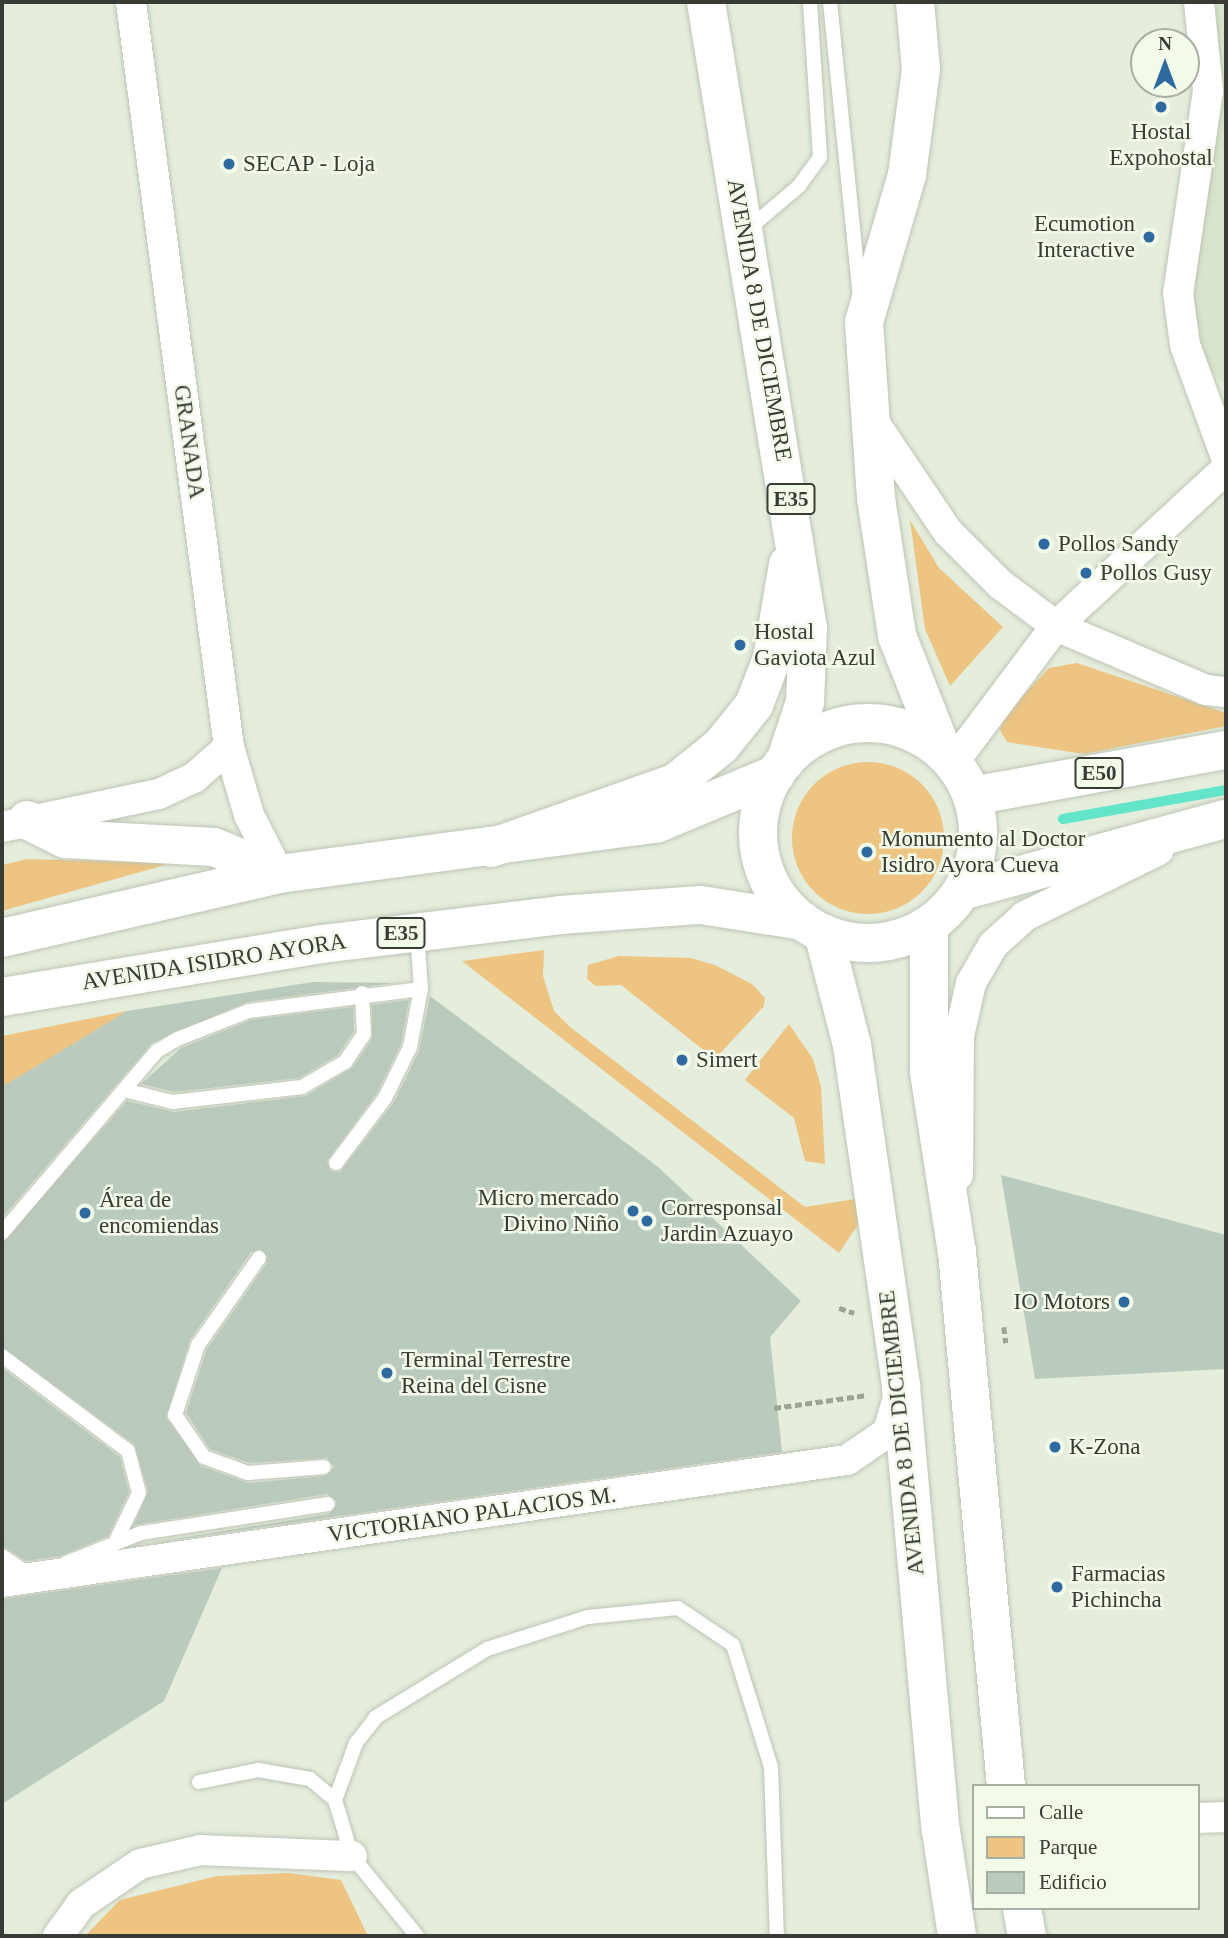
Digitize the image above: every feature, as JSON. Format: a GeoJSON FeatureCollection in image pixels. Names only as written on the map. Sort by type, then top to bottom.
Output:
{"type":"FeatureCollection","features":[{"type":"Feature","properties":{"kind":"main road","name":"AVENIDA 8 DE DICIEMBRE"},"geometry":{"type":"LineString","coordinates":[[706,2],[741,236],[795,520],[809,663],[805,702],[780,768]]}},
{"type":"Feature","properties":{"kind":"main road","name":"E35"},"geometry":{"type":"LineString","coordinates":[[780,768],[758,820],[760,853],[779,898],[813,927],[868,943],[929,925],[962,891],[977,854],[972,796],[948,758],[897,636],[871,418],[864,322],[907,175],[921,69],[915,2]]}},
{"type":"Feature","properties":{"kind":"main road"},"geometry":{"type":"LineString","coordinates":[[491,848],[675,783],[721,746],[754,705],[772,658],[795,520]]}},
{"type":"Feature","properties":{"kind":"main road","name":"E35"},"geometry":{"type":"LineString","coordinates":[[2,938],[279,874],[656,824],[780,768],[815,737],[852,725],[901,729],[948,758]]}},
{"type":"Feature","properties":{"kind":"main road","name":"E50"},"geometry":{"type":"LineString","coordinates":[[972,796],[1226,750]]}},
{"type":"Feature","properties":{"kind":"main road"},"geometry":{"type":"LineString","coordinates":[[962,891],[1222,820]]}},
{"type":"Feature","properties":{"kind":"main road"},"geometry":{"type":"LineString","coordinates":[[14,823],[65,839],[214,847],[279,874]]}},
{"type":"Feature","properties":{"kind":"main road","name":"AVENIDA ISIDRO AYORA"},"geometry":{"type":"LineString","coordinates":[[2,997],[417,931],[674,905],[744,909],[813,927]]}},
{"type":"Feature","properties":{"kind":"main road"},"geometry":{"type":"LineString","coordinates":[[929,925],[929,1072],[957,1252],[1006,1784]]}},
{"type":"Feature","properties":{"kind":"main road","name":"AVENIDA 8 DE DICIEMBRE"},"geometry":{"type":"LineString","coordinates":[[813,927],[852,1045],[887,1391],[941,1830],[957,1936]]}},
{"type":"Feature","properties":{"kind":"main road"},"geometry":{"type":"LineString","coordinates":[[1022,1910],[1027,1936]]}},
{"type":"Feature","properties":{"kind":"street","name":"GRANADA"},"geometry":{"type":"LineString","coordinates":[[131,2],[229,747],[248,815],[279,874]]}},
{"type":"Feature","properties":{"kind":"street"},"geometry":{"type":"LineString","coordinates":[[1199,2],[1208,91],[1178,293],[1185,345],[1223,435]]}},
{"type":"Feature","properties":{"kind":"street"},"geometry":{"type":"LineString","coordinates":[[871,418],[948,532],[1000,584],[1056,626],[1206,690],[1226,692]]}},
{"type":"Feature","properties":{"kind":"street"},"geometry":{"type":"LineString","coordinates":[[948,758],[1056,626],[1226,470]]}},
{"type":"Feature","properties":{"kind":"street"},"geometry":{"type":"LineString","coordinates":[[14,823],[159,794],[194,778],[229,747]]}},
{"type":"Feature","properties":{"kind":"street"},"geometry":{"type":"LineString","coordinates":[[957,1252],[960,1036],[971,983],[993,945],[1025,916],[1222,820]]}},
{"type":"Feature","properties":{"kind":"street","name":"VICTORIANO PALACIOS M."},"geometry":{"type":"LineString","coordinates":[[2,1582],[847,1460],[888,1432],[887,1391]]}},
{"type":"Feature","properties":{"kind":"street"},"geometry":{"type":"LineString","coordinates":[[1200,1818],[1226,1817]]}},
{"type":"Feature","properties":{"kind":"street"},"geometry":{"type":"LineString","coordinates":[[58,1936],[81,1904],[140,1864],[201,1850],[352,1856]]}},
{"type":"Feature","properties":{"kind":"lane"},"geometry":{"type":"LineString","coordinates":[[741,236],[799,186],[820,157],[810,2]]}},
{"type":"Feature","properties":{"kind":"lane"},"geometry":{"type":"LineString","coordinates":[[830,2],[847,218],[864,322]]}},
{"type":"Feature","properties":{"kind":"lane"},"geometry":{"type":"LineString","coordinates":[[336,1163],[385,1098],[410,1047],[421,989],[417,931]]}},
{"type":"Feature","properties":{"kind":"lane"},"geometry":{"type":"LineString","coordinates":[[2,1233],[158,1051],[207,1025],[248,1011],[362,993],[421,989]]}},
{"type":"Feature","properties":{"kind":"lane"},"geometry":{"type":"LineString","coordinates":[[124,1090],[173,1102],[302,1087],[345,1062],[364,1034],[362,993]]}},
{"type":"Feature","properties":{"kind":"lane"},"geometry":{"type":"LineString","coordinates":[[259,1258],[198,1345],[175,1415],[204,1457],[248,1473],[324,1467]]}},
{"type":"Feature","properties":{"kind":"lane"},"geometry":{"type":"LineString","coordinates":[[2,1356],[128,1451],[139,1493],[115,1543]]}},
{"type":"Feature","properties":{"kind":"lane"},"geometry":{"type":"LineString","coordinates":[[2,1556],[35,1578],[141,1533],[328,1504]]}},
{"type":"Feature","properties":{"kind":"lane"},"geometry":{"type":"LineString","coordinates":[[335,1800],[351,1753],[376,1717],[487,1649],[588,1617],[678,1608],[733,1645],[771,1767],[777,1936]]}},
{"type":"Feature","properties":{"kind":"lane"},"geometry":{"type":"LineString","coordinates":[[199,1782],[258,1770],[310,1779],[335,1800],[352,1856],[418,1936]]}},
{"type":"Feature","properties":{"kind":"path"},"geometry":{"type":"LineString","coordinates":[[774,1408],[887,1391]]}},
{"type":"Feature","properties":{"kind":"shaded area"},"geometry":{"type":"Polygon","coordinates":[[[1216,2],[1226,2],[1226,387],[1200,359],[1180,257],[1218,99],[1216,2]]]}},
{"type":"Feature","properties":{"kind":"green space"},"geometry":{"type":"Polygon","coordinates":[[[910,520],[939,568],[1003,627],[950,686],[925,629],[910,520]]]}},
{"type":"Feature","properties":{"kind":"green space"},"geometry":{"type":"Polygon","coordinates":[[[1077,663],[1226,713],[1226,726],[1084,754],[1007,742],[1000,730],[1003,717],[1049,668],[1077,663]]]}},
{"type":"Feature","properties":{"kind":"green space"},"geometry":{"type":"Polygon","coordinates":[[[868,762],[897,768],[922,784],[938,809],[944,838],[938,867],[922,892],[897,908],[868,914],[839,908],[814,892],[798,867],[792,838],[798,809],[814,784],[839,768],[868,762]]]}},
{"type":"Feature","properties":{"kind":"green space"},"geometry":{"type":"Polygon","coordinates":[[[27,859],[172,863],[2,911],[2,865],[27,859]]]}},
{"type":"Feature","properties":{"kind":"green space"},"geometry":{"type":"Polygon","coordinates":[[[544,950],[543,976],[554,1011],[570,1027],[805,1207],[855,1199],[859,1223],[839,1253],[462,961],[544,950]]]}},
{"type":"Feature","properties":{"kind":"green space"},"geometry":{"type":"Polygon","coordinates":[[[619,956],[691,958],[715,965],[752,984],[765,998],[764,1006],[715,1059],[621,985],[596,986],[587,979],[588,965],[619,956]]]}},
{"type":"Feature","properties":{"kind":"green space"},"geometry":{"type":"Polygon","coordinates":[[[127,1011],[2,1088],[2,1036],[127,1011]]]}},
{"type":"Feature","properties":{"kind":"green space"},"geometry":{"type":"Polygon","coordinates":[[[789,1024],[813,1059],[821,1087],[825,1164],[805,1161],[794,1118],[745,1080],[789,1024]]]}},
{"type":"Feature","properties":{"kind":"green space"},"geometry":{"type":"Polygon","coordinates":[[[288,1873],[341,1880],[368,1936],[85,1936],[120,1900],[217,1876],[288,1873]]]}},
{"type":"Feature","properties":{"kind":"building"},"geometry":{"type":"Polygon","coordinates":[[[313,982],[394,983],[247,1002],[152,1043],[2,1218],[2,1087],[127,1011],[313,982]]]}},
{"type":"Feature","properties":{"kind":"building","name":"Terminal Terrestre Reina del Cisne"},"geometry":{"type":"Polygon","coordinates":[[[430,996],[657,1166],[801,1301],[770,1337],[782,1452],[138,1545],[329,1514],[337,1502],[327,1494],[134,1525],[148,1491],[134,1444],[2,1347],[2,1242],[127,1101],[174,1112],[306,1096],[353,1067],[372,1039],[372,1005],[409,1000],[401,1044],[377,1093],[327,1161],[331,1171],[340,1172],[394,1102],[419,1051],[430,996]],[[261,1249],[251,1252],[190,1340],[166,1417],[201,1466],[248,1483],[325,1476],[334,1467],[327,1458],[249,1463],[210,1449],[186,1413],[207,1349],[267,1263],[261,1249]]]}},
{"type":"Feature","properties":{"kind":"building"},"geometry":{"type":"Polygon","coordinates":[[[353,1007],[354,1031],[338,1055],[299,1078],[174,1092],[141,1084],[181,1048],[251,1020],[353,1007]]]}},
{"type":"Feature","properties":{"kind":"building","name":"IO Motors"},"geometry":{"type":"Polygon","coordinates":[[[1001,1175],[1226,1235],[1226,1369],[1035,1379],[1001,1175]]]}},
{"type":"Feature","properties":{"kind":"building"},"geometry":{"type":"Polygon","coordinates":[[[2,1368],[120,1457],[129,1492],[108,1536],[60,1556],[26,1561],[2,1546],[2,1368]]]}},
{"type":"Feature","properties":{"kind":"building"},"geometry":{"type":"Polygon","coordinates":[[[222,1568],[164,1701],[2,1804],[2,1599],[222,1568]]]}},
{"type":"Feature","properties":{"kind":"waterway"},"geometry":{"type":"LineString","coordinates":[[1063,819],[1226,790]]}},
{"type":"Feature","properties":{"kind":"place","name":"Hostal Expohostal"},"geometry":{"type":"Point","coordinates":[1161,107]}},
{"type":"Feature","properties":{"kind":"place","name":"SECAP - Loja"},"geometry":{"type":"Point","coordinates":[229,164]}},
{"type":"Feature","properties":{"kind":"place","name":"Ecumotion Interactive"},"geometry":{"type":"Point","coordinates":[1149,237]}},
{"type":"Feature","properties":{"kind":"place","name":"Pollos Sandy"},"geometry":{"type":"Point","coordinates":[1044,544]}},
{"type":"Feature","properties":{"kind":"place","name":"Pollos Gusy"},"geometry":{"type":"Point","coordinates":[1086,573]}},
{"type":"Feature","properties":{"kind":"place","name":"Hostal Gaviota Azul"},"geometry":{"type":"Point","coordinates":[740,645]}},
{"type":"Feature","properties":{"kind":"place","name":"Monumento al Doctor Isidro Ayora Cueva"},"geometry":{"type":"Point","coordinates":[867,852]}},
{"type":"Feature","properties":{"kind":"place","name":"Simert"},"geometry":{"type":"Point","coordinates":[682,1060]}},
{"type":"Feature","properties":{"kind":"place","name":"Micro mercado Divino Niño"},"geometry":{"type":"Point","coordinates":[633,1211]}},
{"type":"Feature","properties":{"kind":"place","name":"Área de encomiendas"},"geometry":{"type":"Point","coordinates":[85,1213]}},
{"type":"Feature","properties":{"kind":"place","name":"Corresponsal Jardin Azuayo"},"geometry":{"type":"Point","coordinates":[647,1221]}},
{"type":"Feature","properties":{"kind":"place","name":"IO Motors"},"geometry":{"type":"Point","coordinates":[1124,1302]}},
{"type":"Feature","properties":{"kind":"place","name":"Terminal Terrestre Reina del Cisne"},"geometry":{"type":"Point","coordinates":[387,1373]}},
{"type":"Feature","properties":{"kind":"place","name":"K-Zona"},"geometry":{"type":"Point","coordinates":[1055,1447]}},
{"type":"Feature","properties":{"kind":"place","name":"Farmacias Pichincha"},"geometry":{"type":"Point","coordinates":[1057,1587]}}]}
